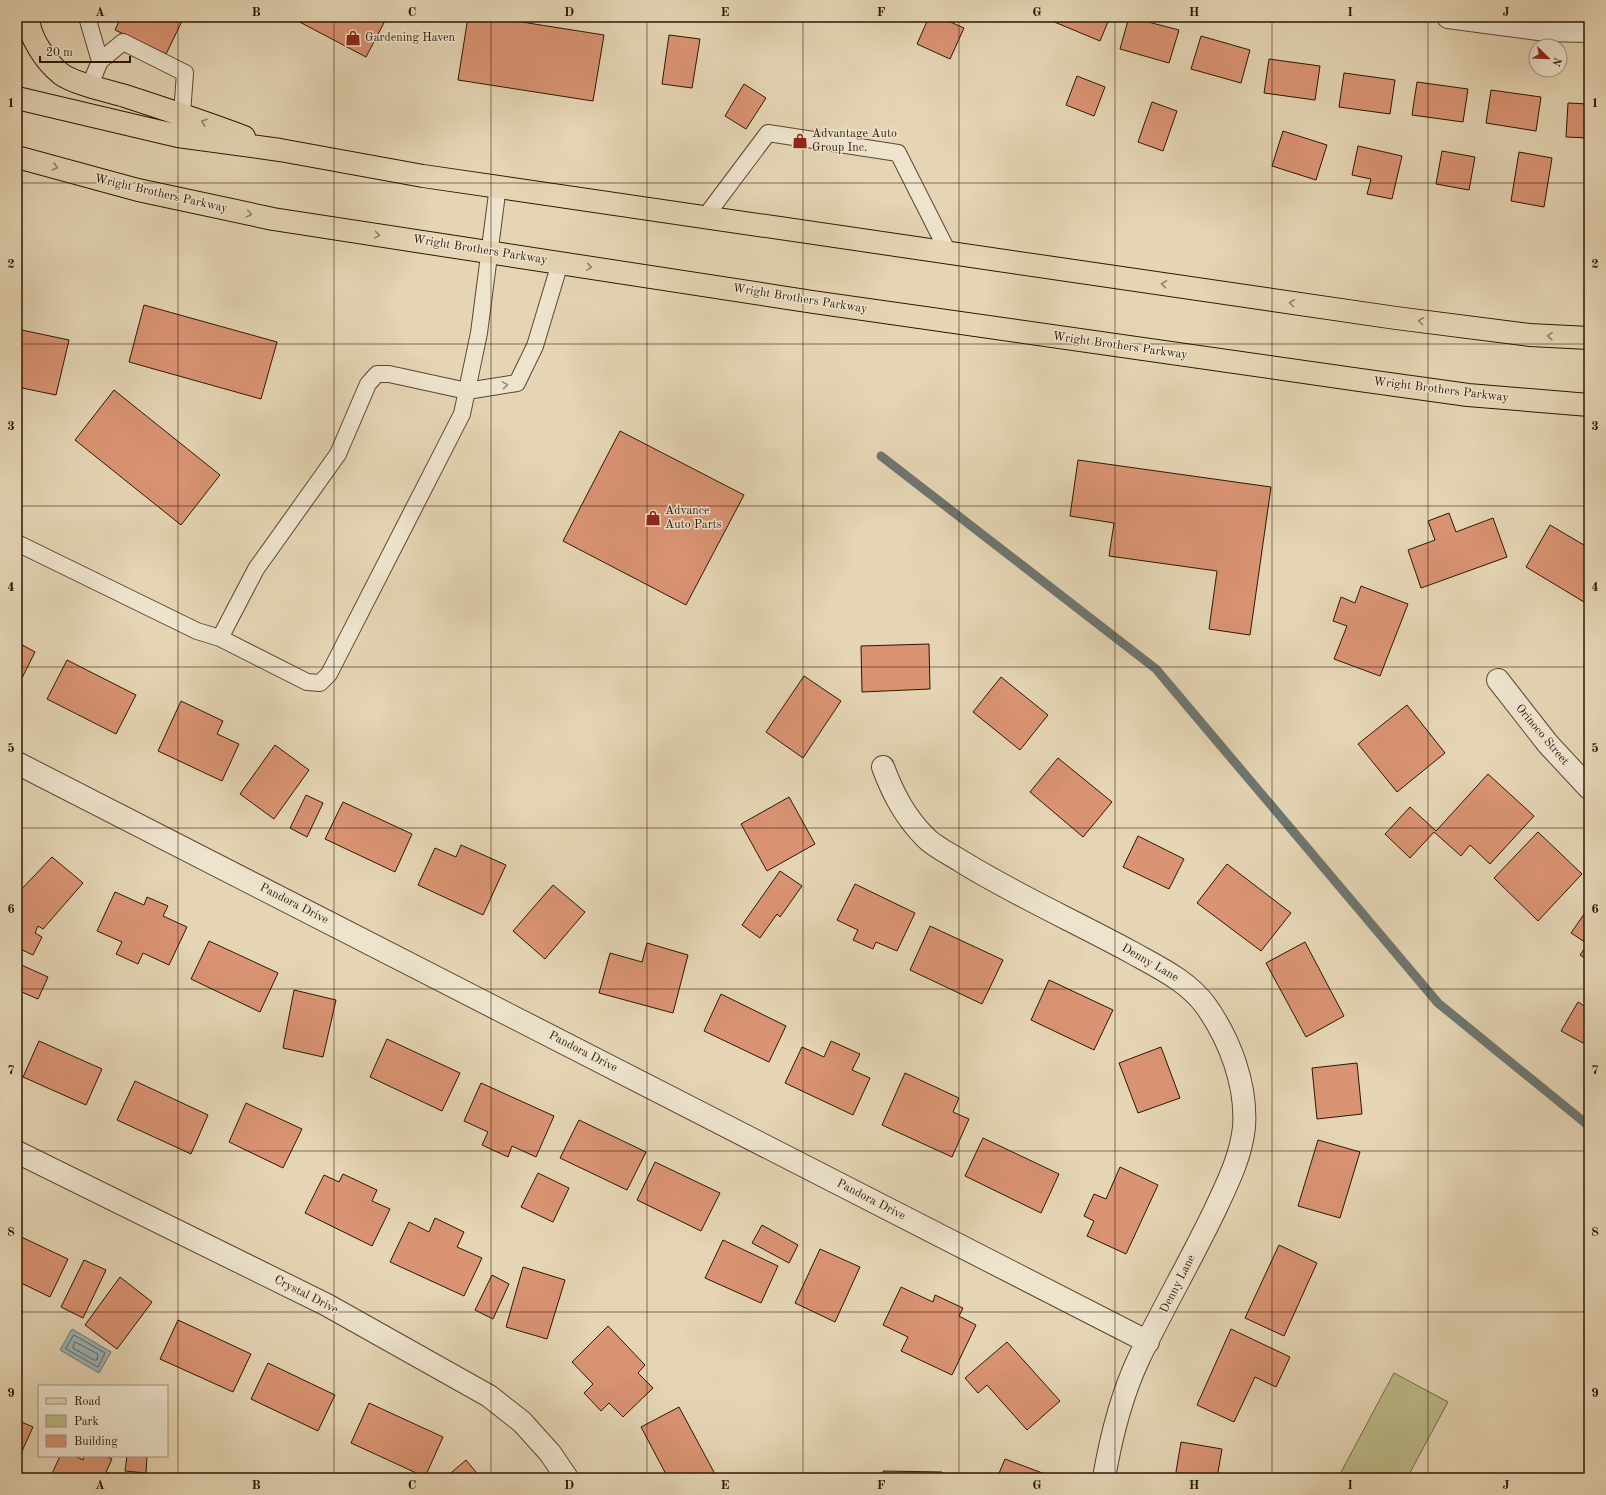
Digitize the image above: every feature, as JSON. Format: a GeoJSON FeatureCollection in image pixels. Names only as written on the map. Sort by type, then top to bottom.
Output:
{"type":"FeatureCollection","features":[{"type":"Feature","properties":{"kind":"main road"},"geometry":{"type":"LineString","coordinates":[[28,17],[28,25],[44,56],[62,74],[90,85],[182,114],[280,150]]}},
{"type":"Feature","properties":{"kind":"main road"},"geometry":{"type":"LineString","coordinates":[[17,98],[178,136],[280,150],[423,176],[1396,318],[1530,335],[1589,338]]}},
{"type":"Feature","properties":{"kind":"main road","name":"Wright Brothers Parkway"},"geometry":{"type":"LineString","coordinates":[[17,157],[138,190],[273,219],[813,302],[1360,380],[1468,395],[1589,405]]}},
{"type":"Feature","properties":{"kind":"street"},"geometry":{"type":"LineString","coordinates":[[1448,17],[1546,30],[1589,31]]}},
{"type":"Feature","properties":{"kind":"street","name":"Orinoco Street"},"geometry":{"type":"LineString","coordinates":[[1498,680],[1548,744],[1589,788]]}},
{"type":"Feature","properties":{"kind":"street","name":"Pandora Drive"},"geometry":{"type":"LineString","coordinates":[[17,763],[1148,1342]]}},
{"type":"Feature","properties":{"kind":"street","name":"Denny Lane"},"geometry":{"type":"LineString","coordinates":[[883,768],[892,791],[907,818],[928,840],[1004,888],[1083,926],[1166,971],[1183,983],[1204,1004],[1220,1028],[1237,1069],[1243,1099],[1244,1129],[1235,1167],[1194,1253],[1139,1358],[1124,1396],[1110,1447],[1104,1478]]}},
{"type":"Feature","properties":{"kind":"street","name":"Crystal Drive"},"geometry":{"type":"LineString","coordinates":[[17,1152],[327,1306],[489,1396],[522,1422],[550,1452],[567,1478]]}},
{"type":"Feature","properties":{"kind":"lane"},"geometry":{"type":"LineString","coordinates":[[87,17],[100,61]]}},
{"type":"Feature","properties":{"kind":"lane"},"geometry":{"type":"LineString","coordinates":[[90,85],[100,61],[123,42],[185,74],[182,114]]}},
{"type":"Feature","properties":{"kind":"lane"},"geometry":{"type":"LineString","coordinates":[[705,217],[768,133],[898,153],[948,252]]}},
{"type":"Feature","properties":{"kind":"lane"},"geometry":{"type":"LineString","coordinates":[[17,543],[197,631],[220,638],[307,682],[320,683],[330,674],[462,414],[479,333],[498,186]]}},
{"type":"Feature","properties":{"kind":"lane"},"geometry":{"type":"LineString","coordinates":[[220,638],[256,569],[338,454],[368,384],[377,374],[389,374],[467,391],[517,383],[534,346],[560,263]]}},
{"type":"Feature","properties":{"kind":"green space"},"geometry":{"type":"Polygon","coordinates":[[[1394,1373],[1448,1402],[1407,1478],[1342,1478],[1339,1476],[1394,1373]]]}},
{"type":"Feature","properties":{"kind":"water"},"geometry":{"type":"Polygon","coordinates":[[[72,1329],[111,1352],[99,1373],[60,1350],[72,1329]]]}},
{"type":"Feature","properties":{"kind":"building"},"geometry":{"type":"Polygon","coordinates":[[[121,17],[184,17],[166,54],[115,30],[121,17]]]}},
{"type":"Feature","properties":{"kind":"building","name":"Gardening Haven"},"geometry":{"type":"Polygon","coordinates":[[[387,17],[366,57],[292,18],[387,17]]]}},
{"type":"Feature","properties":{"kind":"building"},"geometry":{"type":"Polygon","coordinates":[[[468,17],[490,17],[604,35],[593,101],[458,80],[468,17]]]}},
{"type":"Feature","properties":{"kind":"building"},"geometry":{"type":"Polygon","coordinates":[[[929,17],[939,17],[964,28],[950,59],[917,44],[929,17]]]}},
{"type":"Feature","properties":{"kind":"building"},"geometry":{"type":"Polygon","coordinates":[[[1054,17],[1110,17],[1100,41],[1052,21],[1054,17]]]}},
{"type":"Feature","properties":{"kind":"building"},"geometry":{"type":"Polygon","coordinates":[[[1129,17],[1179,30],[1169,63],[1120,49],[1129,17]]]}},
{"type":"Feature","properties":{"kind":"building"},"geometry":{"type":"Polygon","coordinates":[[[669,35],[700,39],[692,88],[662,84],[669,35]]]}},
{"type":"Feature","properties":{"kind":"building"},"geometry":{"type":"Polygon","coordinates":[[[1201,36],[1250,50],[1241,83],[1191,69],[1201,36]]]}},
{"type":"Feature","properties":{"kind":"building"},"geometry":{"type":"Polygon","coordinates":[[[1269,59],[1320,66],[1315,100],[1264,93],[1269,59]]]}},
{"type":"Feature","properties":{"kind":"building"},"geometry":{"type":"Polygon","coordinates":[[[1344,73],[1395,80],[1390,114],[1339,107],[1344,73]]]}},
{"type":"Feature","properties":{"kind":"building"},"geometry":{"type":"Polygon","coordinates":[[[1077,76],[1105,87],[1094,116],[1066,105],[1077,76]]]}},
{"type":"Feature","properties":{"kind":"building"},"geometry":{"type":"Polygon","coordinates":[[[1417,82],[1468,89],[1463,122],[1412,115],[1417,82]]]}},
{"type":"Feature","properties":{"kind":"building"},"geometry":{"type":"Polygon","coordinates":[[[744,84],[766,98],[746,129],[725,116],[744,84]]]}},
{"type":"Feature","properties":{"kind":"building"},"geometry":{"type":"Polygon","coordinates":[[[1491,90],[1541,97],[1536,131],[1486,123],[1491,90]]]}},
{"type":"Feature","properties":{"kind":"building"},"geometry":{"type":"Polygon","coordinates":[[[1152,102],[1177,111],[1163,151],[1138,142],[1152,102]]]}},
{"type":"Feature","properties":{"kind":"building"},"geometry":{"type":"Polygon","coordinates":[[[1568,103],[1589,104],[1589,138],[1566,137],[1568,103]]]}},
{"type":"Feature","properties":{"kind":"building"},"geometry":{"type":"Polygon","coordinates":[[[1283,131],[1327,145],[1316,180],[1272,166],[1283,131]]]}},
{"type":"Feature","properties":{"kind":"building"},"geometry":{"type":"Polygon","coordinates":[[[1358,146],[1402,156],[1392,199],[1367,194],[1371,179],[1352,175],[1358,146]]]}},
{"type":"Feature","properties":{"kind":"building"},"geometry":{"type":"Polygon","coordinates":[[[1442,151],[1475,157],[1469,190],[1436,184],[1442,151]]]}},
{"type":"Feature","properties":{"kind":"building"},"geometry":{"type":"Polygon","coordinates":[[[1519,152],[1552,158],[1544,207],[1511,201],[1519,152]]]}},
{"type":"Feature","properties":{"kind":"building"},"geometry":{"type":"Polygon","coordinates":[[[144,305],[277,342],[261,399],[129,362],[144,305]]]}},
{"type":"Feature","properties":{"kind":"building"},"geometry":{"type":"Polygon","coordinates":[[[17,329],[69,340],[56,395],[17,387],[17,329]]]}},
{"type":"Feature","properties":{"kind":"building"},"geometry":{"type":"Polygon","coordinates":[[[114,390],[220,475],[181,525],[75,440],[114,390]]]}},
{"type":"Feature","properties":{"kind":"building","name":"Advance Auto Parts"},"geometry":{"type":"Polygon","coordinates":[[[620,431],[744,495],[686,605],[563,541],[620,431]]]}},
{"type":"Feature","properties":{"kind":"building"},"geometry":{"type":"Polygon","coordinates":[[[1078,460],[1271,487],[1250,635],[1209,629],[1217,571],[1109,556],[1114,523],[1070,516],[1078,460]]]}},
{"type":"Feature","properties":{"kind":"building"},"geometry":{"type":"Polygon","coordinates":[[[1449,513],[1456,532],[1493,518],[1507,557],[1421,588],[1408,550],[1435,540],[1428,521],[1449,513]]]}},
{"type":"Feature","properties":{"kind":"building"},"geometry":{"type":"Polygon","coordinates":[[[1550,525],[1589,548],[1589,605],[1526,567],[1550,525]]]}},
{"type":"Feature","properties":{"kind":"building"},"geometry":{"type":"Polygon","coordinates":[[[1361,586],[1408,604],[1380,676],[1334,659],[1347,626],[1333,621],[1341,597],[1355,603],[1361,586]]]}},
{"type":"Feature","properties":{"kind":"building"},"geometry":{"type":"Polygon","coordinates":[[[17,642],[35,652],[17,688],[17,642]]]}},
{"type":"Feature","properties":{"kind":"building"},"geometry":{"type":"Polygon","coordinates":[[[929,644],[930,689],[862,692],[861,646],[929,644]]]}},
{"type":"Feature","properties":{"kind":"building"},"geometry":{"type":"Polygon","coordinates":[[[67,660],[136,695],[116,734],[47,699],[67,660]]]}},
{"type":"Feature","properties":{"kind":"building"},"geometry":{"type":"Polygon","coordinates":[[[804,676],[841,701],[803,758],[766,732],[804,676]]]}},
{"type":"Feature","properties":{"kind":"building"},"geometry":{"type":"Polygon","coordinates":[[[1001,677],[1048,715],[1020,750],[973,712],[1001,677]]]}},
{"type":"Feature","properties":{"kind":"building"},"geometry":{"type":"Polygon","coordinates":[[[181,701],[223,721],[217,734],[239,744],[222,781],[158,751],[181,701]]]}},
{"type":"Feature","properties":{"kind":"building"},"geometry":{"type":"Polygon","coordinates":[[[1407,705],[1445,753],[1397,792],[1358,744],[1407,705]]]}},
{"type":"Feature","properties":{"kind":"building"},"geometry":{"type":"Polygon","coordinates":[[[275,745],[309,770],[274,819],[240,794],[275,745]]]}},
{"type":"Feature","properties":{"kind":"building"},"geometry":{"type":"Polygon","coordinates":[[[1058,758],[1112,802],[1083,837],[1030,792],[1058,758]]]}},
{"type":"Feature","properties":{"kind":"building"},"geometry":{"type":"Polygon","coordinates":[[[1488,774],[1534,816],[1490,864],[1470,845],[1461,856],[1434,832],[1410,858],[1385,834],[1410,807],[1436,831],[1488,774]]]}},
{"type":"Feature","properties":{"kind":"building"},"geometry":{"type":"Polygon","coordinates":[[[306,795],[323,803],[307,837],[290,828],[306,795]]]}},
{"type":"Feature","properties":{"kind":"building"},"geometry":{"type":"Polygon","coordinates":[[[789,797],[815,844],[767,871],[741,824],[789,797]]]}},
{"type":"Feature","properties":{"kind":"building"},"geometry":{"type":"Polygon","coordinates":[[[343,802],[412,834],[395,872],[325,839],[343,802]]]}},
{"type":"Feature","properties":{"kind":"building"},"geometry":{"type":"Polygon","coordinates":[[[1538,832],[1582,874],[1538,921],[1494,878],[1538,832]]]}},
{"type":"Feature","properties":{"kind":"building"},"geometry":{"type":"Polygon","coordinates":[[[1138,836],[1184,859],[1169,889],[1123,867],[1138,836]]]}},
{"type":"Feature","properties":{"kind":"building"},"geometry":{"type":"Polygon","coordinates":[[[461,845],[506,865],[483,915],[418,885],[435,848],[456,857],[461,845]]]}},
{"type":"Feature","properties":{"kind":"building"},"geometry":{"type":"Polygon","coordinates":[[[52,857],[83,883],[43,929],[38,926],[35,933],[42,937],[33,955],[18,948],[17,950],[17,894],[52,857]]]}},
{"type":"Feature","properties":{"kind":"building"},"geometry":{"type":"Polygon","coordinates":[[[1227,864],[1291,913],[1261,951],[1197,903],[1227,864]]]}},
{"type":"Feature","properties":{"kind":"building"},"geometry":{"type":"Polygon","coordinates":[[[780,871],[802,886],[780,917],[777,914],[760,938],[742,925],[780,871]]]}},
{"type":"Feature","properties":{"kind":"building"},"geometry":{"type":"Polygon","coordinates":[[[855,884],[915,913],[897,951],[876,942],[873,949],[853,940],[858,930],[837,920],[855,884]]]}},
{"type":"Feature","properties":{"kind":"building"},"geometry":{"type":"Polygon","coordinates":[[[553,885],[585,912],[545,959],[513,931],[553,885]]]}},
{"type":"Feature","properties":{"kind":"building"},"geometry":{"type":"Polygon","coordinates":[[[115,892],[144,905],[147,897],[168,906],[163,916],[187,927],[169,965],[143,953],[138,964],[116,954],[122,942],[97,931],[115,892]]]}},
{"type":"Feature","properties":{"kind":"building"},"geometry":{"type":"Polygon","coordinates":[[[1589,907],[1589,961],[1580,955],[1588,944],[1571,933],[1589,907]]]}},
{"type":"Feature","properties":{"kind":"building"},"geometry":{"type":"Polygon","coordinates":[[[930,926],[1003,960],[982,1004],[910,970],[930,926]]]}},
{"type":"Feature","properties":{"kind":"building"},"geometry":{"type":"Polygon","coordinates":[[[209,941],[278,973],[260,1012],[191,979],[209,941]]]}},
{"type":"Feature","properties":{"kind":"building"},"geometry":{"type":"Polygon","coordinates":[[[1305,942],[1344,1016],[1306,1037],[1266,963],[1305,942]]]}},
{"type":"Feature","properties":{"kind":"building"},"geometry":{"type":"Polygon","coordinates":[[[647,943],[688,955],[673,1013],[599,993],[610,953],[642,962],[647,943]]]}},
{"type":"Feature","properties":{"kind":"building"},"geometry":{"type":"Polygon","coordinates":[[[17,963],[48,977],[38,999],[17,990],[17,963]]]}},
{"type":"Feature","properties":{"kind":"building"},"geometry":{"type":"Polygon","coordinates":[[[1049,980],[1113,1010],[1094,1050],[1031,1020],[1049,980]]]}},
{"type":"Feature","properties":{"kind":"building"},"geometry":{"type":"Polygon","coordinates":[[[294,990],[336,1000],[323,1057],[283,1048],[294,990]]]}},
{"type":"Feature","properties":{"kind":"building"},"geometry":{"type":"Polygon","coordinates":[[[721,994],[786,1026],[769,1062],[704,1031],[721,994]]]}},
{"type":"Feature","properties":{"kind":"building"},"geometry":{"type":"Polygon","coordinates":[[[1578,1002],[1589,1009],[1589,1033],[1583,1043],[1561,1031],[1578,1002]]]}},
{"type":"Feature","properties":{"kind":"building"},"geometry":{"type":"Polygon","coordinates":[[[387,1039],[460,1073],[442,1111],[370,1077],[387,1039]]]}},
{"type":"Feature","properties":{"kind":"building"},"geometry":{"type":"Polygon","coordinates":[[[39,1041],[102,1069],[86,1105],[23,1077],[39,1041]]]}},
{"type":"Feature","properties":{"kind":"building"},"geometry":{"type":"Polygon","coordinates":[[[831,1041],[860,1054],[852,1070],[870,1078],[853,1115],[785,1083],[802,1047],[824,1057],[831,1041]]]}},
{"type":"Feature","properties":{"kind":"building"},"geometry":{"type":"Polygon","coordinates":[[[1161,1047],[1180,1098],[1138,1113],[1119,1063],[1161,1047]]]}},
{"type":"Feature","properties":{"kind":"building"},"geometry":{"type":"Polygon","coordinates":[[[1357,1063],[1362,1114],[1317,1119],[1312,1068],[1357,1063]]]}},
{"type":"Feature","properties":{"kind":"building"},"geometry":{"type":"Polygon","coordinates":[[[905,1073],[959,1098],[953,1112],[969,1119],[952,1157],[882,1125],[905,1073]]]}},
{"type":"Feature","properties":{"kind":"building"},"geometry":{"type":"Polygon","coordinates":[[[135,1081],[208,1115],[191,1154],[117,1120],[135,1081]]]}},
{"type":"Feature","properties":{"kind":"building"},"geometry":{"type":"Polygon","coordinates":[[[481,1083],[554,1116],[536,1157],[512,1146],[508,1157],[482,1145],[488,1132],[464,1121],[481,1083]]]}},
{"type":"Feature","properties":{"kind":"building"},"geometry":{"type":"Polygon","coordinates":[[[246,1103],[302,1129],[283,1168],[229,1142],[246,1103]]]}},
{"type":"Feature","properties":{"kind":"building"},"geometry":{"type":"Polygon","coordinates":[[[579,1120],[646,1152],[627,1190],[560,1158],[579,1120]]]}},
{"type":"Feature","properties":{"kind":"building"},"geometry":{"type":"Polygon","coordinates":[[[983,1138],[1059,1174],[1041,1213],[965,1176],[983,1138]]]}},
{"type":"Feature","properties":{"kind":"building"},"geometry":{"type":"Polygon","coordinates":[[[1318,1140],[1360,1152],[1340,1218],[1298,1206],[1318,1140]]]}},
{"type":"Feature","properties":{"kind":"building"},"geometry":{"type":"Polygon","coordinates":[[[655,1162],[720,1193],[701,1231],[637,1200],[655,1162]]]}},
{"type":"Feature","properties":{"kind":"building"},"geometry":{"type":"Polygon","coordinates":[[[1120,1167],[1158,1185],[1126,1254],[1087,1236],[1094,1221],[1084,1216],[1094,1194],[1106,1199],[1120,1167]]]}},
{"type":"Feature","properties":{"kind":"building"},"geometry":{"type":"Polygon","coordinates":[[[538,1173],[569,1188],[553,1222],[521,1207],[538,1173]]]}},
{"type":"Feature","properties":{"kind":"building"},"geometry":{"type":"Polygon","coordinates":[[[343,1174],[377,1190],[372,1201],[390,1209],[372,1246],[305,1213],[324,1175],[339,1182],[343,1174]]]}},
{"type":"Feature","properties":{"kind":"building"},"geometry":{"type":"Polygon","coordinates":[[[435,1218],[464,1232],[457,1247],[482,1258],[464,1296],[390,1262],[409,1222],[429,1232],[435,1218]]]}},
{"type":"Feature","properties":{"kind":"building"},"geometry":{"type":"Polygon","coordinates":[[[762,1225],[798,1245],[789,1263],[752,1243],[762,1225]]]}},
{"type":"Feature","properties":{"kind":"building"},"geometry":{"type":"Polygon","coordinates":[[[17,1235],[68,1259],[50,1297],[17,1281],[17,1235]]]}},
{"type":"Feature","properties":{"kind":"building"},"geometry":{"type":"Polygon","coordinates":[[[723,1240],[778,1266],[761,1303],[705,1278],[723,1240]]]}},
{"type":"Feature","properties":{"kind":"building"},"geometry":{"type":"Polygon","coordinates":[[[1279,1245],[1317,1263],[1284,1336],[1245,1318],[1279,1245]]]}},
{"type":"Feature","properties":{"kind":"building"},"geometry":{"type":"Polygon","coordinates":[[[820,1249],[860,1267],[835,1322],[795,1303],[820,1249]]]}},
{"type":"Feature","properties":{"kind":"building"},"geometry":{"type":"Polygon","coordinates":[[[84,1260],[106,1270],[83,1318],[61,1307],[84,1260]]]}},
{"type":"Feature","properties":{"kind":"building"},"geometry":{"type":"Polygon","coordinates":[[[523,1267],[565,1280],[547,1339],[506,1327],[523,1267]]]}},
{"type":"Feature","properties":{"kind":"building"},"geometry":{"type":"Polygon","coordinates":[[[492,1275],[509,1284],[493,1319],[475,1310],[492,1275]]]}},
{"type":"Feature","properties":{"kind":"building"},"geometry":{"type":"Polygon","coordinates":[[[120,1277],[152,1302],[117,1349],[85,1325],[120,1277]]]}},
{"type":"Feature","properties":{"kind":"building"},"geometry":{"type":"Polygon","coordinates":[[[901,1287],[933,1302],[935,1295],[963,1308],[959,1316],[976,1325],[952,1375],[901,1351],[908,1337],[883,1325],[901,1287]]]}},
{"type":"Feature","properties":{"kind":"building"},"geometry":{"type":"Polygon","coordinates":[[[178,1320],[251,1354],[233,1392],[160,1359],[178,1320]]]}},
{"type":"Feature","properties":{"kind":"building"},"geometry":{"type":"Polygon","coordinates":[[[608,1326],[645,1365],[638,1373],[653,1388],[623,1417],[609,1403],[601,1411],[584,1393],[593,1384],[572,1362],[608,1326]]]}},
{"type":"Feature","properties":{"kind":"building"},"geometry":{"type":"Polygon","coordinates":[[[1231,1329],[1290,1357],[1276,1387],[1255,1377],[1234,1422],[1197,1405],[1231,1329]]]}},
{"type":"Feature","properties":{"kind":"building"},"geometry":{"type":"Polygon","coordinates":[[[1007,1342],[1060,1401],[1027,1430],[987,1385],[978,1393],[965,1378],[1007,1342]]]}},
{"type":"Feature","properties":{"kind":"building"},"geometry":{"type":"Polygon","coordinates":[[[268,1363],[335,1395],[318,1431],[251,1399],[268,1363]]]}},
{"type":"Feature","properties":{"kind":"building"},"geometry":{"type":"Polygon","coordinates":[[[369,1403],[443,1437],[425,1477],[351,1443],[369,1403]]]}},
{"type":"Feature","properties":{"kind":"building"},"geometry":{"type":"Polygon","coordinates":[[[679,1407],[715,1474],[709,1478],[668,1478],[641,1427],[679,1407]]]}},
{"type":"Feature","properties":{"kind":"building"},"geometry":{"type":"Polygon","coordinates":[[[17,1420],[33,1427],[17,1462],[17,1420]]]}},
{"type":"Feature","properties":{"kind":"building"},"geometry":{"type":"Polygon","coordinates":[[[1181,1442],[1222,1449],[1217,1478],[1175,1478],[1181,1442]]]}},
{"type":"Feature","properties":{"kind":"building"},"geometry":{"type":"Polygon","coordinates":[[[60,1457],[77,1457],[83,1460],[84,1457],[107,1457],[112,1459],[106,1472],[121,1478],[50,1478],[60,1457]]]}},
{"type":"Feature","properties":{"kind":"building"},"geometry":{"type":"Polygon","coordinates":[[[127,1457],[147,1457],[146,1473],[125,1471],[127,1457]]]}},
{"type":"Feature","properties":{"kind":"building"},"geometry":{"type":"Polygon","coordinates":[[[1005,1459],[1045,1474],[1044,1478],[997,1478],[1005,1459]]]}},
{"type":"Feature","properties":{"kind":"building"},"geometry":{"type":"Polygon","coordinates":[[[466,1460],[481,1478],[445,1478],[466,1460]]]}},
{"type":"Feature","properties":{"kind":"building"},"geometry":{"type":"Polygon","coordinates":[[[883,1471],[942,1472],[942,1478],[883,1478],[883,1471]]]}},
{"type":"Feature","properties":{"kind":"waterway"},"geometry":{"type":"LineString","coordinates":[[881,456],[1156,669],[1438,1003],[1589,1126]]}},
{"type":"Feature","properties":{"kind":"place","name":"Gardening Haven"},"geometry":{"type":"Point","coordinates":[353,38]}},
{"type":"Feature","properties":{"kind":"place","name":"Advantage Auto Group Inc."},"geometry":{"type":"Point","coordinates":[800,141]}},
{"type":"Feature","properties":{"kind":"place","name":"Advance Auto Parts"},"geometry":{"type":"Point","coordinates":[653,518]}}]}
